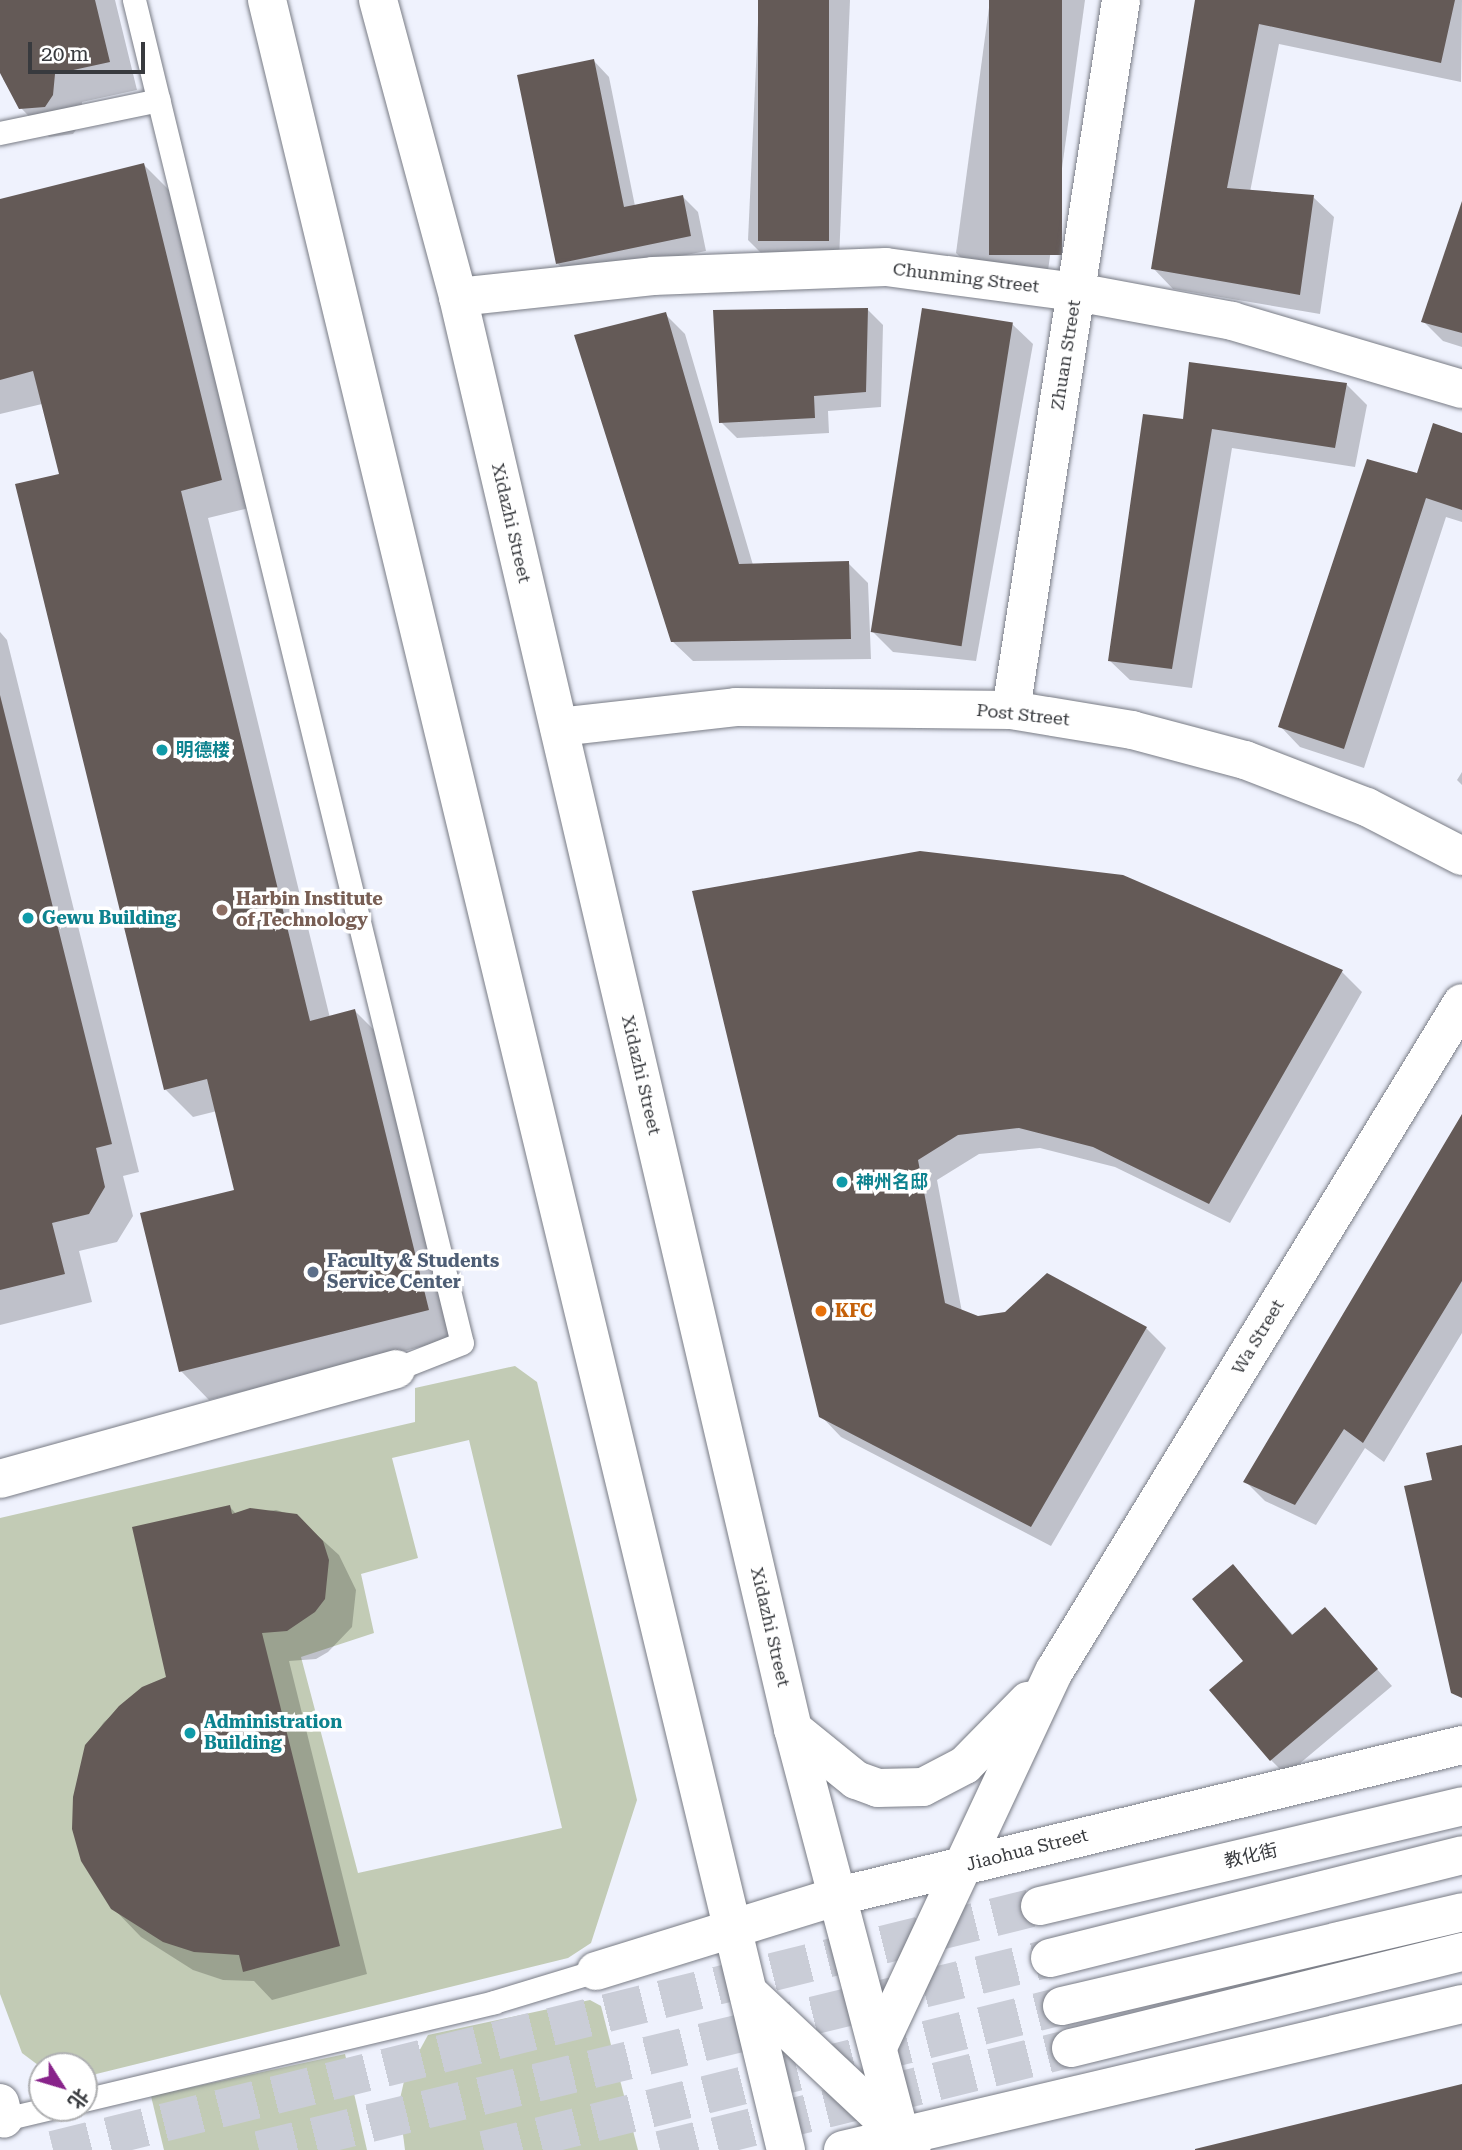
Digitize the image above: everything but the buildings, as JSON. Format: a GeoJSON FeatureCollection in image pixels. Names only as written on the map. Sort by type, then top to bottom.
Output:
{"type":"FeatureCollection","features":[{"type":"Feature","properties":{"kind":"main road"},"geometry":{"type":"LineString","coordinates":[[267,0],[786,2150]]}},
{"type":"Feature","properties":{"kind":"main road","name":"Xidazhi Street"},"geometry":{"type":"LineString","coordinates":[[377,0],[458,297],[793,1729],[907,2146]]}},
{"type":"Feature","properties":{"kind":"main road","name":"Zhuan Street"},"geometry":{"type":"LineString","coordinates":[[1010,710],[1121,0]]}},
{"type":"Feature","properties":{"kind":"main road","name":"Chunming Street"},"geometry":{"type":"LineString","coordinates":[[458,297],[653,276],[886,267],[1076,292],[1232,321],[1462,389]]}},
{"type":"Feature","properties":{"kind":"main road","name":"Post Street"},"geometry":{"type":"LineString","coordinates":[[559,727],[736,707],[1010,710],[1132,730],[1245,760],[1367,807],[1462,856]]}},
{"type":"Feature","properties":{"kind":"main road","name":"Wa Street"},"geometry":{"type":"LineString","coordinates":[[1055,1670],[1462,1003]]}},
{"type":"Feature","properties":{"kind":"main road"},"geometry":{"type":"LineString","coordinates":[[0,1479],[396,1369]]}},
{"type":"Feature","properties":{"kind":"main road"},"geometry":{"type":"LineString","coordinates":[[793,1729],[856,1780],[878,1788],[923,1787],[965,1765],[1055,1670]]}},
{"type":"Feature","properties":{"kind":"main road"},"geometry":{"type":"LineString","coordinates":[[878,2047],[1055,1670]]}},
{"type":"Feature","properties":{"kind":"main road","name":"Jiaohua Street"},"geometry":{"type":"LineString","coordinates":[[596,1970],[839,1896],[1462,1745]]}},
{"type":"Feature","properties":{"kind":"main road","name":"教化街"},"geometry":{"type":"LineString","coordinates":[[1040,1906],[1462,1807]]}},
{"type":"Feature","properties":{"kind":"main road"},"geometry":{"type":"LineString","coordinates":[[1050,1958],[1462,1855]]}},
{"type":"Feature","properties":{"kind":"main road"},"geometry":{"type":"LineString","coordinates":[[1062,2006],[1462,1912]]}},
{"type":"Feature","properties":{"kind":"main road"},"geometry":{"type":"LineString","coordinates":[[1072,2048],[1462,1951]]}},
{"type":"Feature","properties":{"kind":"main road"},"geometry":{"type":"LineString","coordinates":[[750,1994],[907,2146]]}},
{"type":"Feature","properties":{"kind":"main road"},"geometry":{"type":"LineString","coordinates":[[843,2150],[907,2146],[1462,2004]]}},
{"type":"Feature","properties":{"kind":"lane"},"geometry":{"type":"LineString","coordinates":[[134,0],[462,1343],[396,1369]]}},
{"type":"Feature","properties":{"kind":"lane"},"geometry":{"type":"LineString","coordinates":[[0,133],[159,100]]}},
{"type":"Feature","properties":{"kind":"lane"},"geometry":{"type":"LineString","coordinates":[[98,2097],[494,2002],[596,1970]]}},
{"type":"Feature","properties":{"kind":"lane"},"geometry":{"type":"LineString","coordinates":[[1,2114],[28,2111]]}},
{"type":"Feature","properties":{"kind":"green space"},"geometry":{"type":"Polygon","coordinates":[[[515,1366],[537,1382],[637,1800],[591,1943],[568,1958],[98,2074],[98,2052],[28,2052],[28,2058],[22,2053],[0,1994],[0,1518],[415,1422],[415,1388],[515,1366]],[[469,1440],[392,1458],[418,1558],[361,1574],[374,1633],[301,1657],[358,1873],[562,1828],[469,1440]]]}},
{"type":"Feature","properties":{"kind":"green space"},"geometry":{"type":"Polygon","coordinates":[[[590,2000],[601,2006],[638,2150],[405,2150],[399,2103],[405,2077],[428,2035],[590,2000]]]}},
{"type":"Feature","properties":{"kind":"green space"},"geometry":{"type":"Polygon","coordinates":[[[345,2054],[367,2150],[164,2150],[151,2096],[345,2054]]]}},
{"type":"Feature","properties":{"kind":"tunnel"},"geometry":{"type":"LineString","coordinates":[[53,2150],[1040,1906]]}},
{"type":"Feature","properties":{"kind":"tunnel"},"geometry":{"type":"LineString","coordinates":[[259,2150],[1050,1958]]}},
{"type":"Feature","properties":{"kind":"tunnel"},"geometry":{"type":"LineString","coordinates":[[484,2150],[1062,2006]]}},
{"type":"Feature","properties":{"kind":"tunnel"},"geometry":{"type":"LineString","coordinates":[[660,2150],[1071,2048]]}},
{"type":"Feature","properties":{"kind":"place","name":"明德楼"},"geometry":{"type":"Point","coordinates":[162,750]}},
{"type":"Feature","properties":{"kind":"place","name":"Harbin Institute of Technology"},"geometry":{"type":"Point","coordinates":[222,910]}},
{"type":"Feature","properties":{"kind":"place","name":"Gewu Building"},"geometry":{"type":"Point","coordinates":[28,918]}},
{"type":"Feature","properties":{"kind":"place","name":"神州名邸"},"geometry":{"type":"Point","coordinates":[842,1182]}},
{"type":"Feature","properties":{"kind":"place","name":"Faculty & Students Service Center"},"geometry":{"type":"Point","coordinates":[313,1272]}},
{"type":"Feature","properties":{"kind":"place","name":"KFC"},"geometry":{"type":"Point","coordinates":[821,1311]}},
{"type":"Feature","properties":{"kind":"place","name":"Administration Building"},"geometry":{"type":"Point","coordinates":[190,1733]}}]}
